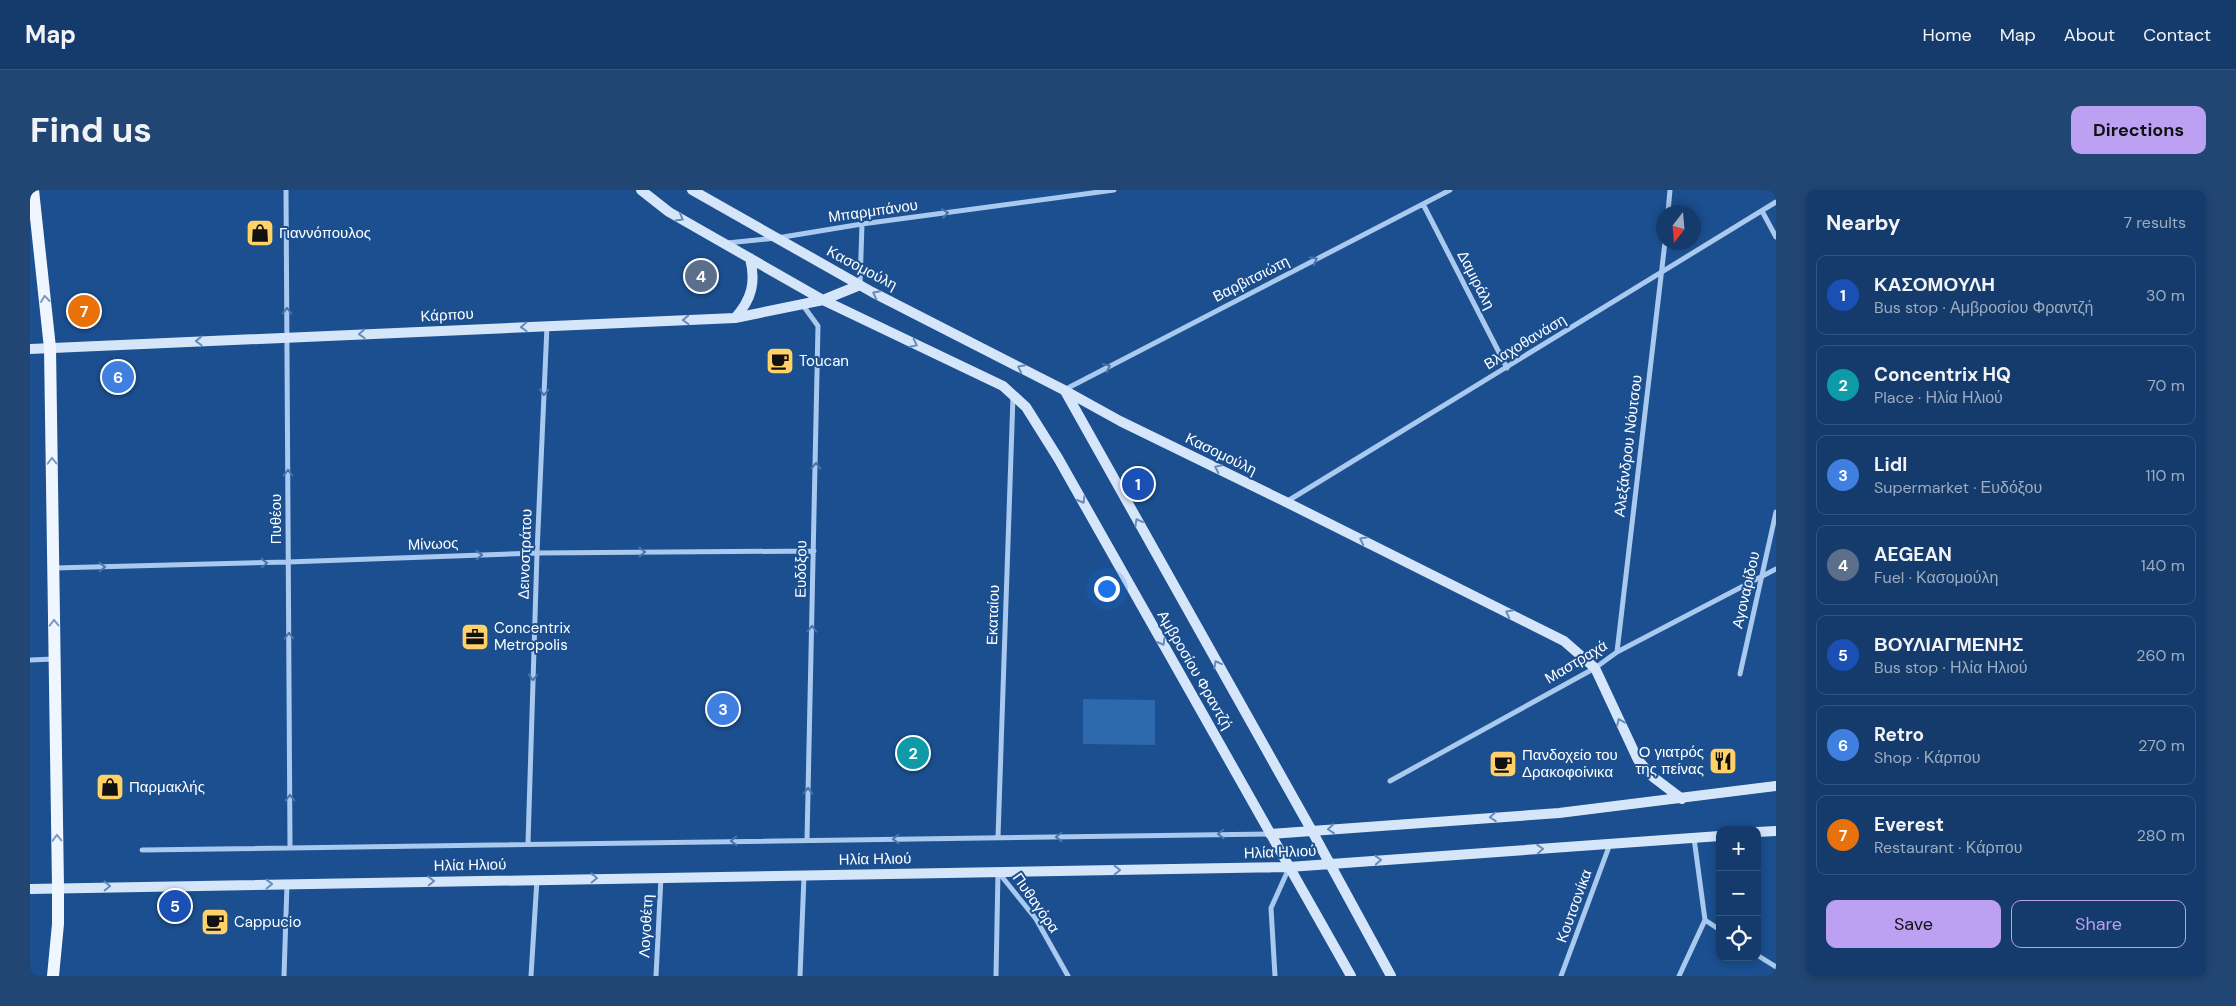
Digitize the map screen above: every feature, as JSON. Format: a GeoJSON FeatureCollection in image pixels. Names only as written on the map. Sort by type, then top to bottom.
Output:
{"type":"FeatureCollection","features":[{"type":"Feature","properties":{"kind":"main road"},"geometry":{"type":"LineString","coordinates":[[33,190],[50,348],[58,887],[58,924],[53,976]]}},
{"type":"Feature","properties":{"kind":"main road"},"geometry":{"type":"LineString","coordinates":[[641,190],[669,212],[823,300]]}},
{"type":"Feature","properties":{"kind":"main road","name":"Κασομούλη"},"geometry":{"type":"LineString","coordinates":[[692,190],[860,285],[1064,390],[1120,421],[1556,637],[1581,654],[1595,668],[1638,760],[1653,777],[1682,799]]}},
{"type":"Feature","properties":{"kind":"main road"},"geometry":{"type":"LineString","coordinates":[[735,318],[745,307],[752,292],[754,273],[750,258]]}},
{"type":"Feature","properties":{"kind":"main road","name":"Κάρπου"},"geometry":{"type":"LineString","coordinates":[[30,349],[735,318],[823,300],[860,285]]}},
{"type":"Feature","properties":{"kind":"main road","name":"Αμβροσίου Φραντζή"},"geometry":{"type":"LineString","coordinates":[[823,300],[1003,386],[1026,407],[1058,458],[1350,976]]}},
{"type":"Feature","properties":{"kind":"main road","name":"Αμβροσίου Φραντζή"},"geometry":{"type":"LineString","coordinates":[[1064,390],[1312,831],[1391,976]]}},
{"type":"Feature","properties":{"kind":"main road","name":"Ηλία Ηλιού"},"geometry":{"type":"LineString","coordinates":[[1270,834],[1559,813],[1776,786]]}},
{"type":"Feature","properties":{"kind":"main road"},"geometry":{"type":"LineString","coordinates":[[1761,832],[1776,831]]}},
{"type":"Feature","properties":{"kind":"main road","name":"Ηλία Ηλιού"},"geometry":{"type":"LineString","coordinates":[[30,889],[58,887],[1289,867],[1716,836]]}},
{"type":"Feature","properties":{"kind":"street","name":"Πυθέου"},"geometry":{"type":"LineString","coordinates":[[286,190],[290,847]]}},
{"type":"Feature","properties":{"kind":"street","name":"Μπαρμπάνου"},"geometry":{"type":"LineString","coordinates":[[724,244],[1114,190]]}},
{"type":"Feature","properties":{"kind":"street","name":"Βαρβιτσιώτη"},"geometry":{"type":"LineString","coordinates":[[1064,390],[1450,190]]}},
{"type":"Feature","properties":{"kind":"street"},"geometry":{"type":"LineString","coordinates":[[1669,205],[1670,190]]}},
{"type":"Feature","properties":{"kind":"street","name":"Βλαχοθανάση"},"geometry":{"type":"LineString","coordinates":[[1286,502],[1776,202]]}},
{"type":"Feature","properties":{"kind":"street","name":"Δαμιράλη"},"geometry":{"type":"LineString","coordinates":[[1423,204],[1507,368]]}},
{"type":"Feature","properties":{"kind":"street"},"geometry":{"type":"LineString","coordinates":[[1762,211],[1776,238]]}},
{"type":"Feature","properties":{"kind":"street"},"geometry":{"type":"LineString","coordinates":[[860,285],[862,224]]}},
{"type":"Feature","properties":{"kind":"street","name":"Αλεξάνδρου Νόυτσου"},"geometry":{"type":"LineString","coordinates":[[1617,652],[1664,250]]}},
{"type":"Feature","properties":{"kind":"street","name":"Ευδόξου"},"geometry":{"type":"LineString","coordinates":[[802,304],[818,326],[807,840]]}},
{"type":"Feature","properties":{"kind":"street","name":"Δεινοστράτου"},"geometry":{"type":"LineString","coordinates":[[528,844],[537,553],[547,326]]}},
{"type":"Feature","properties":{"kind":"street","name":"Εκαταίου"},"geometry":{"type":"LineString","coordinates":[[998,837],[1013,394]]}},
{"type":"Feature","properties":{"kind":"street","name":"Αγοναρίδου"},"geometry":{"type":"LineString","coordinates":[[1740,674],[1776,512]]}},
{"type":"Feature","properties":{"kind":"street","name":"Μίνωος"},"geometry":{"type":"LineString","coordinates":[[53,568],[537,553],[814,550]]}},
{"type":"Feature","properties":{"kind":"street","name":"Μαστραχά"},"geometry":{"type":"LineString","coordinates":[[1390,780],[1595,668],[1617,652],[1776,568]]}},
{"type":"Feature","properties":{"kind":"street"},"geometry":{"type":"LineString","coordinates":[[30,660],[55,659]]}},
{"type":"Feature","properties":{"kind":"street","name":"Ηλία Ηλιού"},"geometry":{"type":"LineString","coordinates":[[142,850],[1270,834]]}},
{"type":"Feature","properties":{"kind":"street"},"geometry":{"type":"LineString","coordinates":[[1679,976],[1705,920],[1694,838]]}},
{"type":"Feature","properties":{"kind":"street","name":"Κουτσονίκα"},"geometry":{"type":"LineString","coordinates":[[1561,976],[1610,844]]}},
{"type":"Feature","properties":{"kind":"street"},"geometry":{"type":"LineString","coordinates":[[1275,976],[1271,908],[1289,867]]}},
{"type":"Feature","properties":{"kind":"street"},"geometry":{"type":"LineString","coordinates":[[996,976],[998,872]]}},
{"type":"Feature","properties":{"kind":"street","name":"Πυθαγόρα"},"geometry":{"type":"LineString","coordinates":[[998,872],[1036,919],[1068,976]]}},
{"type":"Feature","properties":{"kind":"street"},"geometry":{"type":"LineString","coordinates":[[800,976],[804,875]]}},
{"type":"Feature","properties":{"kind":"street","name":"Λογοθέτη"},"geometry":{"type":"LineString","coordinates":[[656,976],[661,877]]}},
{"type":"Feature","properties":{"kind":"street"},"geometry":{"type":"LineString","coordinates":[[531,976],[536,879]]}},
{"type":"Feature","properties":{"kind":"street"},"geometry":{"type":"LineString","coordinates":[[284,976],[286,884]]}},
{"type":"Feature","properties":{"kind":"street"},"geometry":{"type":"LineString","coordinates":[[1705,920],[1716,927]]}},
{"type":"Feature","properties":{"kind":"street"},"geometry":{"type":"LineString","coordinates":[[1761,957],[1776,967]]}},
{"type":"Feature","properties":{"kind":"shaded area"},"geometry":{"type":"Polygon","coordinates":[[[1083,699],[1155,700],[1155,745],[1083,744],[1083,699]]]}},
{"type":"Feature","properties":{"kind":"place","name":"Γιαννόπουλος"},"geometry":{"type":"Point","coordinates":[260,233]}},
{"type":"Feature","properties":{"kind":"place","name":"AEGEAN"},"geometry":{"type":"Point","coordinates":[701,276]}},
{"type":"Feature","properties":{"kind":"place","name":"Everest"},"geometry":{"type":"Point","coordinates":[84,311]}},
{"type":"Feature","properties":{"kind":"place","name":"Toucan"},"geometry":{"type":"Point","coordinates":[780,361]}},
{"type":"Feature","properties":{"kind":"place","name":"Retro"},"geometry":{"type":"Point","coordinates":[118,377]}},
{"type":"Feature","properties":{"kind":"place","name":"ΚΑΣΟΜΟΥΛΗ"},"geometry":{"type":"Point","coordinates":[1138,484]}},
{"type":"Feature","properties":{"kind":"place","name":"Concentrix Metropolis"},"geometry":{"type":"Point","coordinates":[475,637]}},
{"type":"Feature","properties":{"kind":"place","name":"Lidl"},"geometry":{"type":"Point","coordinates":[723,709]}},
{"type":"Feature","properties":{"kind":"place","name":"Concentrix HQ"},"geometry":{"type":"Point","coordinates":[913,753]}},
{"type":"Feature","properties":{"kind":"place","name":"Ο γιατρός της πείνας"},"geometry":{"type":"Point","coordinates":[1723,761]}},
{"type":"Feature","properties":{"kind":"place","name":"Πανδοχείο του Δρακοφοίνικα"},"geometry":{"type":"Point","coordinates":[1503,764]}},
{"type":"Feature","properties":{"kind":"place","name":"Παρμακλής"},"geometry":{"type":"Point","coordinates":[110,787]}},
{"type":"Feature","properties":{"kind":"place","name":"ΒΟΥΛΙΑΓΜΕΝΗΣ"},"geometry":{"type":"Point","coordinates":[175,906]}},
{"type":"Feature","properties":{"kind":"place","name":"Cappucio"},"geometry":{"type":"Point","coordinates":[215,922]}}]}
